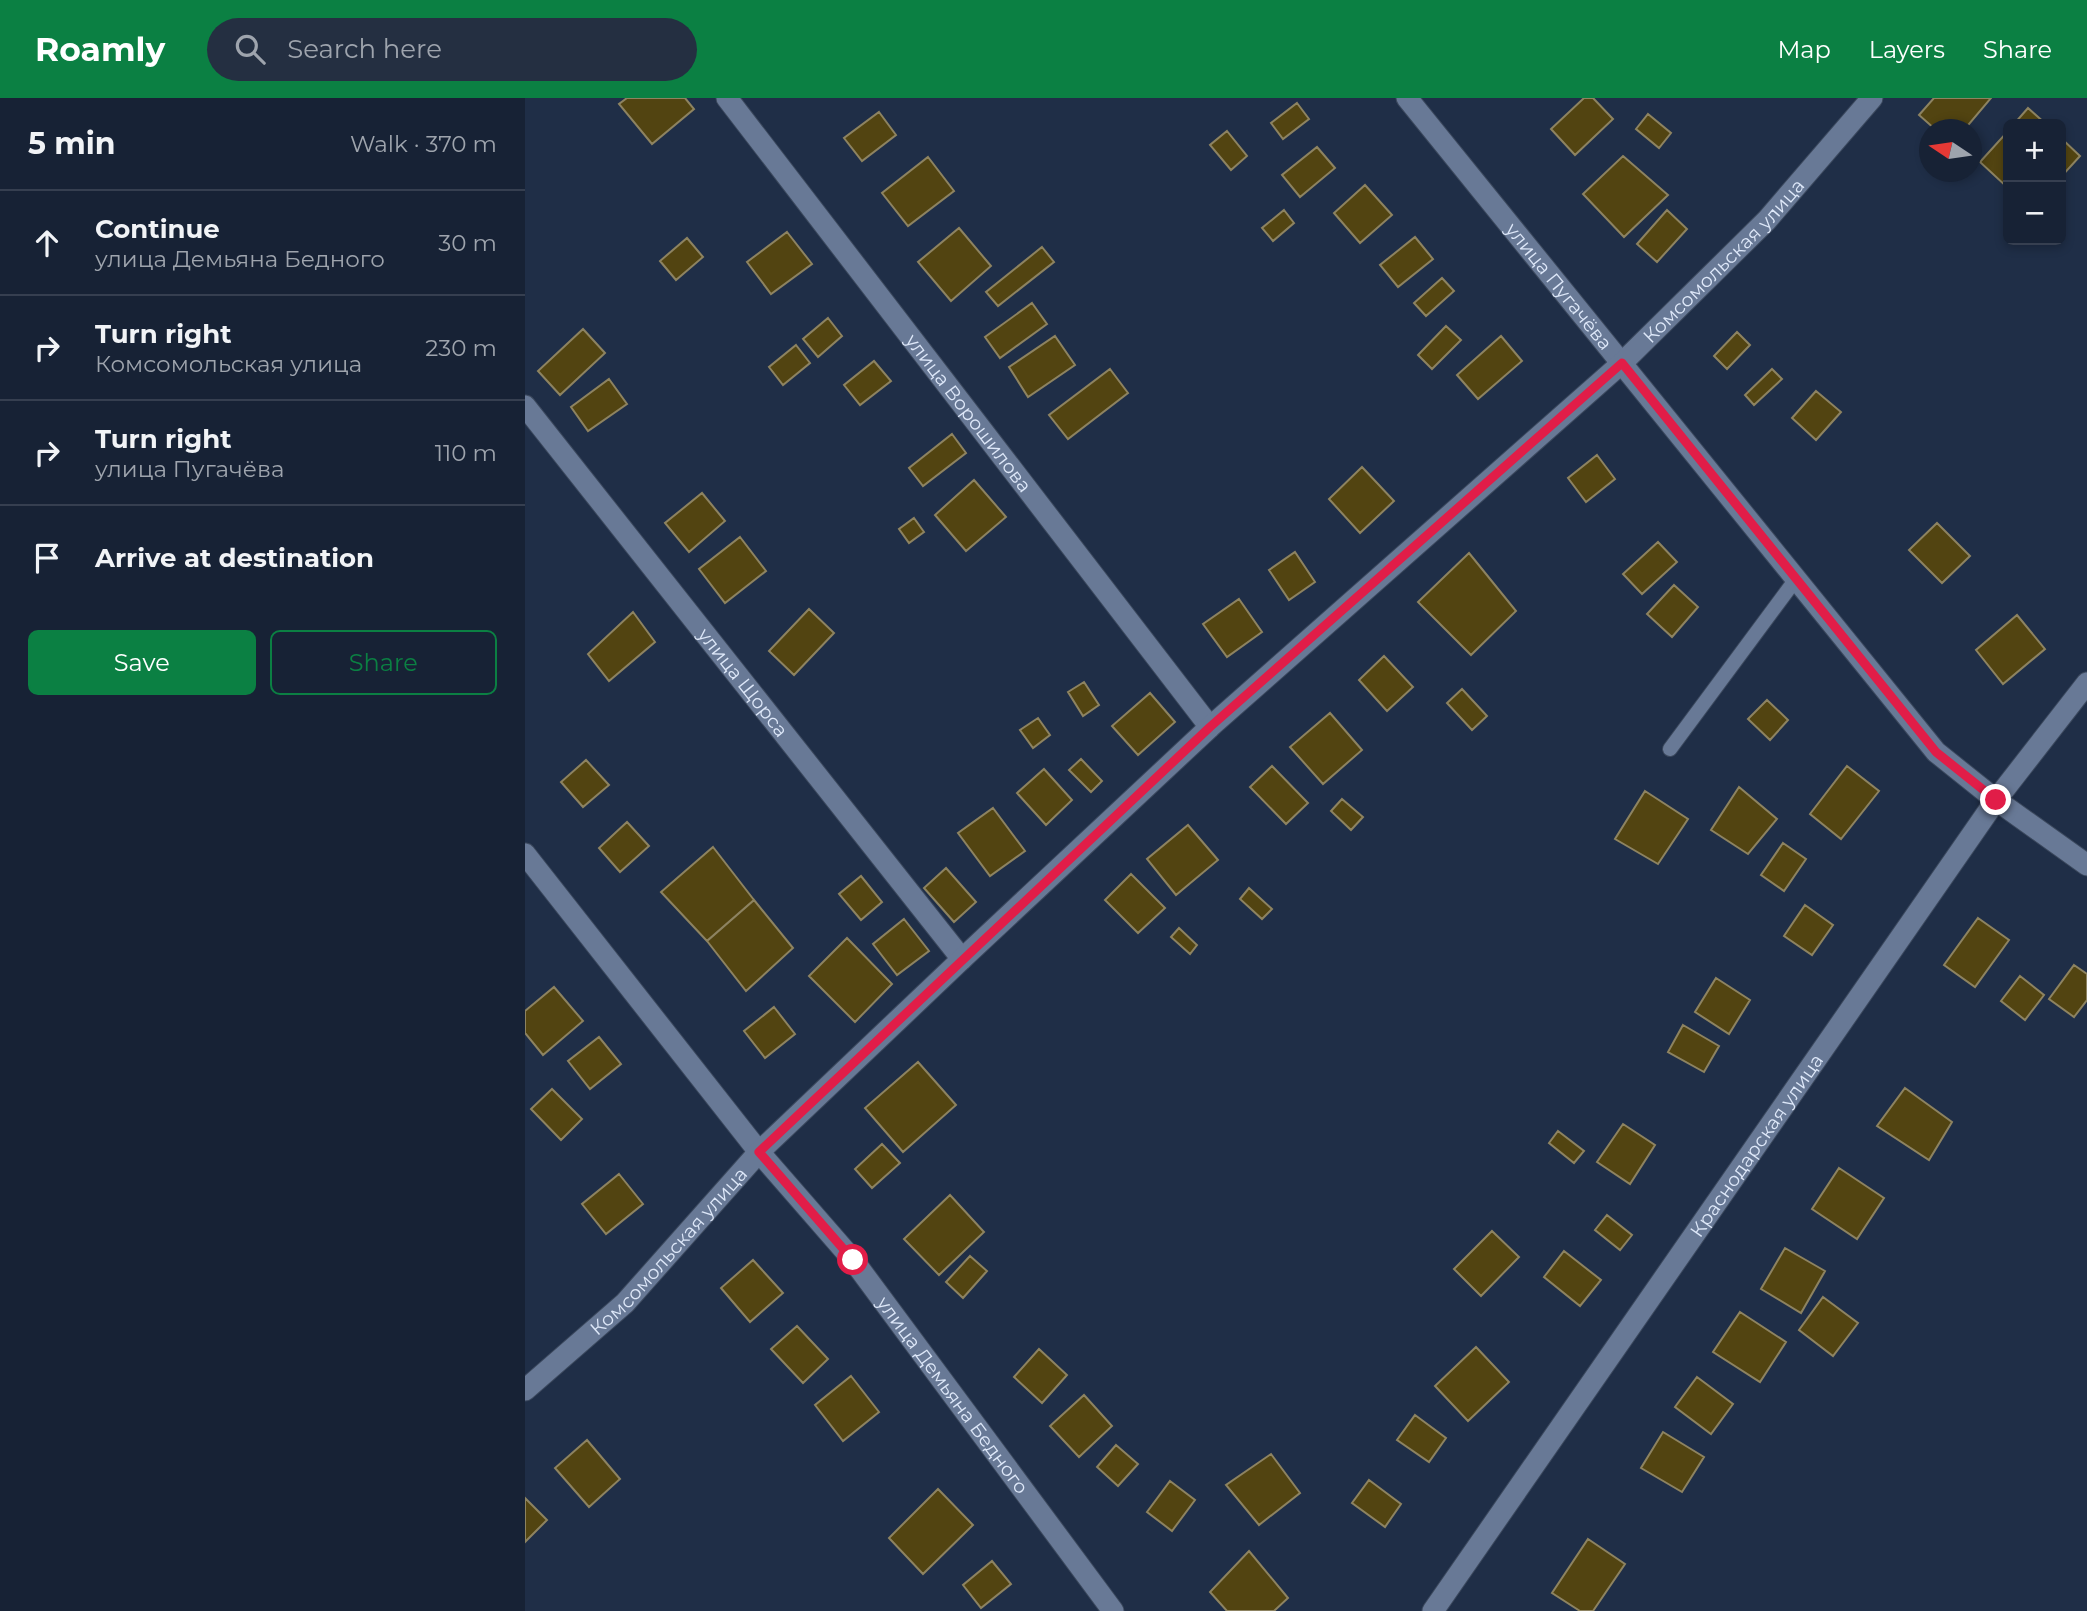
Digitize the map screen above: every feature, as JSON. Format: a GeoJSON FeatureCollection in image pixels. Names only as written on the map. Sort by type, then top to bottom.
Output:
{"type":"FeatureCollection","features":[{"type":"Feature","properties":{"kind":"street","name":"улица Ворошилова"},"geometry":{"type":"LineString","coordinates":[[727,98],[1210,727]]}},
{"type":"Feature","properties":{"kind":"street","name":"улица Пугачёва"},"geometry":{"type":"LineString","coordinates":[[1407,98],[1936,752],[1996,800],[2087,865]]}},
{"type":"Feature","properties":{"kind":"street","name":"Комсомольская улица"},"geometry":{"type":"LineString","coordinates":[[525,1390],[625,1303],[759,1152],[962,959],[1210,727],[1622,363],[1767,220],[1872,98]]}},
{"type":"Feature","properties":{"kind":"street","name":"улица Щорса"},"geometry":{"type":"LineString","coordinates":[[525,406],[962,959]]}},
{"type":"Feature","properties":{"kind":"street","name":"Краснодарская улица"},"geometry":{"type":"LineString","coordinates":[[1433,1611],[1996,800],[2087,684]]}},
{"type":"Feature","properties":{"kind":"street","name":"улица Демьяна Бедного"},"geometry":{"type":"LineString","coordinates":[[525,853],[759,1152],[853,1260],[1113,1611]]}},
{"type":"Feature","properties":{"kind":"lane"},"geometry":{"type":"LineString","coordinates":[[1670,749],[1796,579]]}},
{"type":"Feature","properties":{"kind":"building"},"geometry":{"type":"Polygon","coordinates":[[[627,98],[685,98],[694,109],[652,144],[619,104],[627,98]]]}},
{"type":"Feature","properties":{"kind":"building"},"geometry":{"type":"Polygon","coordinates":[[[1584,98],[1593,98],[1613,119],[1575,155],[1551,129],[1584,98]]]}},
{"type":"Feature","properties":{"kind":"building"},"geometry":{"type":"Polygon","coordinates":[[[1934,98],[1991,98],[1973,119],[1924,119],[1919,115],[1934,98]]]}},
{"type":"Feature","properties":{"kind":"building"},"geometry":{"type":"Polygon","coordinates":[[[1297,103],[1309,119],[1283,139],[1271,123],[1297,103]]]}},
{"type":"Feature","properties":{"kind":"building"},"geometry":{"type":"Polygon","coordinates":[[[2028,108],[2040,119],[2018,119],[2028,108]]]}},
{"type":"Feature","properties":{"kind":"building"},"geometry":{"type":"Polygon","coordinates":[[[879,112],[896,135],[862,161],[844,138],[879,112]]]}},
{"type":"Feature","properties":{"kind":"building"},"geometry":{"type":"Polygon","coordinates":[[[1648,114],[1671,133],[1659,148],[1636,129],[1648,114]]]}},
{"type":"Feature","properties":{"kind":"building"},"geometry":{"type":"Polygon","coordinates":[[[1227,131],[1247,156],[1231,170],[1210,145],[1227,131]]]}},
{"type":"Feature","properties":{"kind":"building"},"geometry":{"type":"Polygon","coordinates":[[[2003,137],[2003,183],[1982,164],[1982,160],[2003,137]]]}},
{"type":"Feature","properties":{"kind":"building"},"geometry":{"type":"Polygon","coordinates":[[[2066,143],[2080,156],[2066,171],[2066,143]]]}},
{"type":"Feature","properties":{"kind":"building"},"geometry":{"type":"Polygon","coordinates":[[[1317,147],[1335,168],[1300,197],[1282,175],[1317,147]]]}},
{"type":"Feature","properties":{"kind":"building"},"geometry":{"type":"Polygon","coordinates":[[[1623,156],[1668,195],[1624,237],[1583,194],[1623,156]]]}},
{"type":"Feature","properties":{"kind":"building"},"geometry":{"type":"Polygon","coordinates":[[[928,157],[954,191],[908,226],[882,193],[928,157]]]}},
{"type":"Feature","properties":{"kind":"building"},"geometry":{"type":"Polygon","coordinates":[[[1365,185],[1392,215],[1360,243],[1334,213],[1365,185]]]}},
{"type":"Feature","properties":{"kind":"building"},"geometry":{"type":"Polygon","coordinates":[[[1284,210],[1294,223],[1273,241],[1262,228],[1284,210]]]}},
{"type":"Feature","properties":{"kind":"building"},"geometry":{"type":"Polygon","coordinates":[[[1667,210],[1687,229],[1657,262],[1637,244],[1667,210]]]}},
{"type":"Feature","properties":{"kind":"building"},"geometry":{"type":"Polygon","coordinates":[[[959,228],[991,266],[951,301],[918,262],[959,228]]]}},
{"type":"Feature","properties":{"kind":"building"},"geometry":{"type":"Polygon","coordinates":[[[787,232],[812,264],[771,294],[747,262],[787,232]]]}},
{"type":"Feature","properties":{"kind":"building"},"geometry":{"type":"Polygon","coordinates":[[[1415,237],[1433,259],[1398,287],[1380,265],[1415,237]]]}},
{"type":"Feature","properties":{"kind":"building"},"geometry":{"type":"Polygon","coordinates":[[[687,238],[703,257],[676,280],[660,261],[687,238]]]}},
{"type":"Feature","properties":{"kind":"building"},"geometry":{"type":"Polygon","coordinates":[[[1042,247],[1054,262],[998,306],[986,292],[1042,247]]]}},
{"type":"Feature","properties":{"kind":"building"},"geometry":{"type":"Polygon","coordinates":[[[1442,278],[1454,291],[1426,316],[1414,303],[1442,278]]]}},
{"type":"Feature","properties":{"kind":"building"},"geometry":{"type":"Polygon","coordinates":[[[1032,303],[1047,324],[1000,358],[985,337],[1032,303]]]}},
{"type":"Feature","properties":{"kind":"building"},"geometry":{"type":"Polygon","coordinates":[[[828,318],[842,336],[818,357],[803,339],[828,318]]]}},
{"type":"Feature","properties":{"kind":"building"},"geometry":{"type":"Polygon","coordinates":[[[1446,326],[1461,340],[1432,369],[1418,355],[1446,326]]]}},
{"type":"Feature","properties":{"kind":"building"},"geometry":{"type":"Polygon","coordinates":[[[583,329],[605,353],[560,395],[538,371],[583,329]]]}},
{"type":"Feature","properties":{"kind":"building"},"geometry":{"type":"Polygon","coordinates":[[[1737,332],[1750,345],[1727,369],[1714,356],[1737,332]]]}},
{"type":"Feature","properties":{"kind":"building"},"geometry":{"type":"Polygon","coordinates":[[[1055,336],[1075,365],[1028,397],[1009,367],[1055,336]]]}},
{"type":"Feature","properties":{"kind":"building"},"geometry":{"type":"Polygon","coordinates":[[[1501,336],[1522,361],[1478,399],[1457,375],[1501,336]]]}},
{"type":"Feature","properties":{"kind":"building"},"geometry":{"type":"Polygon","coordinates":[[[796,345],[810,363],[783,385],[769,367],[796,345]]]}},
{"type":"Feature","properties":{"kind":"building"},"geometry":{"type":"Polygon","coordinates":[[[874,361],[891,381],[860,405],[844,385],[874,361]]]}},
{"type":"Feature","properties":{"kind":"building"},"geometry":{"type":"Polygon","coordinates":[[[1110,369],[1128,393],[1068,439],[1049,415],[1110,369]]]}},
{"type":"Feature","properties":{"kind":"building"},"geometry":{"type":"Polygon","coordinates":[[[1772,369],[1782,379],[1754,405],[1745,395],[1772,369]]]}},
{"type":"Feature","properties":{"kind":"building"},"geometry":{"type":"Polygon","coordinates":[[[609,379],[627,404],[588,431],[571,407],[609,379]]]}},
{"type":"Feature","properties":{"kind":"building"},"geometry":{"type":"Polygon","coordinates":[[[1816,391],[1841,412],[1816,440],[1792,418],[1816,391]]]}},
{"type":"Feature","properties":{"kind":"building"},"geometry":{"type":"Polygon","coordinates":[[[952,434],[966,453],[923,486],[909,468],[952,434]]]}},
{"type":"Feature","properties":{"kind":"building"},"geometry":{"type":"Polygon","coordinates":[[[1597,455],[1615,479],[1586,502],[1568,478],[1597,455]]]}},
{"type":"Feature","properties":{"kind":"building"},"geometry":{"type":"Polygon","coordinates":[[[1362,467],[1394,501],[1360,533],[1329,499],[1362,467]]]}},
{"type":"Feature","properties":{"kind":"building"},"geometry":{"type":"Polygon","coordinates":[[[974,480],[1006,517],[966,551],[935,515],[974,480]]]}},
{"type":"Feature","properties":{"kind":"building"},"geometry":{"type":"Polygon","coordinates":[[[702,493],[725,521],[689,552],[665,523],[702,493]]]}},
{"type":"Feature","properties":{"kind":"building"},"geometry":{"type":"Polygon","coordinates":[[[914,518],[924,532],[909,543],[899,529],[914,518]]]}},
{"type":"Feature","properties":{"kind":"building"},"geometry":{"type":"Polygon","coordinates":[[[1937,523],[1970,556],[1942,583],[1909,550],[1937,523]]]}},
{"type":"Feature","properties":{"kind":"building"},"geometry":{"type":"Polygon","coordinates":[[[740,537],[766,571],[725,603],[699,569],[740,537]]]}},
{"type":"Feature","properties":{"kind":"building"},"geometry":{"type":"Polygon","coordinates":[[[1658,542],[1677,562],[1642,594],[1623,574],[1658,542]]]}},
{"type":"Feature","properties":{"kind":"building"},"geometry":{"type":"Polygon","coordinates":[[[1295,552],[1315,582],[1289,600],[1269,570],[1295,552]]]}},
{"type":"Feature","properties":{"kind":"building"},"geometry":{"type":"Polygon","coordinates":[[[1469,553],[1516,611],[1471,655],[1418,602],[1469,553]]]}},
{"type":"Feature","properties":{"kind":"building"},"geometry":{"type":"Polygon","coordinates":[[[1674,585],[1698,607],[1672,637],[1647,614],[1674,585]]]}},
{"type":"Feature","properties":{"kind":"building"},"geometry":{"type":"Polygon","coordinates":[[[1239,599],[1262,632],[1227,657],[1203,624],[1239,599]]]}},
{"type":"Feature","properties":{"kind":"building"},"geometry":{"type":"Polygon","coordinates":[[[809,609],[834,633],[794,675],[769,651],[809,609]]]}},
{"type":"Feature","properties":{"kind":"building"},"geometry":{"type":"Polygon","coordinates":[[[633,612],[655,642],[609,681],[588,654],[633,612]]]}},
{"type":"Feature","properties":{"kind":"building"},"geometry":{"type":"Polygon","coordinates":[[[2017,615],[2045,649],[2003,684],[1976,650],[2017,615]]]}},
{"type":"Feature","properties":{"kind":"building"},"geometry":{"type":"Polygon","coordinates":[[[1384,656],[1413,687],[1387,711],[1359,680],[1384,656]]]}},
{"type":"Feature","properties":{"kind":"building"},"geometry":{"type":"Polygon","coordinates":[[[1084,682],[1099,705],[1083,716],[1068,692],[1084,682]]]}},
{"type":"Feature","properties":{"kind":"building"},"geometry":{"type":"Polygon","coordinates":[[[1462,689],[1487,716],[1472,730],[1447,703],[1462,689]]]}},
{"type":"Feature","properties":{"kind":"building"},"geometry":{"type":"Polygon","coordinates":[[[1150,693],[1175,722],[1138,755],[1112,726],[1150,693]]]}},
{"type":"Feature","properties":{"kind":"building"},"geometry":{"type":"Polygon","coordinates":[[[1767,700],[1788,720],[1770,740],[1748,719],[1767,700]]]}},
{"type":"Feature","properties":{"kind":"building"},"geometry":{"type":"Polygon","coordinates":[[[1330,713],[1362,750],[1323,784],[1290,747],[1330,713]]]}},
{"type":"Feature","properties":{"kind":"building"},"geometry":{"type":"Polygon","coordinates":[[[1038,718],[1050,735],[1033,748],[1020,730],[1038,718]]]}},
{"type":"Feature","properties":{"kind":"building"},"geometry":{"type":"Polygon","coordinates":[[[1081,759],[1102,781],[1091,792],[1069,770],[1081,759]]]}},
{"type":"Feature","properties":{"kind":"building"},"geometry":{"type":"Polygon","coordinates":[[[586,760],[609,785],[583,807],[561,782],[586,760]]]}},
{"type":"Feature","properties":{"kind":"building"},"geometry":{"type":"Polygon","coordinates":[[[1272,766],[1308,803],[1286,824],[1250,787],[1272,766]]]}},
{"type":"Feature","properties":{"kind":"building"},"geometry":{"type":"Polygon","coordinates":[[[1847,766],[1879,791],[1841,839],[1810,814],[1847,766]]]}},
{"type":"Feature","properties":{"kind":"building"},"geometry":{"type":"Polygon","coordinates":[[[1044,769],[1072,800],[1046,825],[1017,793],[1044,769]]]}},
{"type":"Feature","properties":{"kind":"building"},"geometry":{"type":"Polygon","coordinates":[[[1739,787],[1777,819],[1748,854],[1711,830],[1739,787]]]}},
{"type":"Feature","properties":{"kind":"building"},"geometry":{"type":"Polygon","coordinates":[[[1645,791],[1688,819],[1658,864],[1615,839],[1645,791]]]}},
{"type":"Feature","properties":{"kind":"building"},"geometry":{"type":"Polygon","coordinates":[[[1342,799],[1363,817],[1351,830],[1331,811],[1342,799]]]}},
{"type":"Feature","properties":{"kind":"building"},"geometry":{"type":"Polygon","coordinates":[[[993,808],[1025,851],[990,876],[958,833],[993,808]]]}},
{"type":"Feature","properties":{"kind":"building"},"geometry":{"type":"Polygon","coordinates":[[[627,822],[649,846],[620,872],[599,848],[627,822]]]}},
{"type":"Feature","properties":{"kind":"building"},"geometry":{"type":"Polygon","coordinates":[[[1188,825],[1218,860],[1176,895],[1147,859],[1188,825]]]}},
{"type":"Feature","properties":{"kind":"building"},"geometry":{"type":"Polygon","coordinates":[[[1783,843],[1806,859],[1784,891],[1761,875],[1783,843]]]}},
{"type":"Feature","properties":{"kind":"building"},"geometry":{"type":"Polygon","coordinates":[[[713,847],[754,900],[707,941],[661,892],[713,847]]]}},
{"type":"Feature","properties":{"kind":"building"},"geometry":{"type":"Polygon","coordinates":[[[946,868],[976,902],[954,922],[924,888],[946,868]]]}},
{"type":"Feature","properties":{"kind":"building"},"geometry":{"type":"Polygon","coordinates":[[[1131,874],[1165,908],[1138,933],[1105,900],[1131,874]]]}},
{"type":"Feature","properties":{"kind":"building"},"geometry":{"type":"Polygon","coordinates":[[[861,876],[882,902],[861,920],[839,894],[861,876]]]}},
{"type":"Feature","properties":{"kind":"building"},"geometry":{"type":"Polygon","coordinates":[[[1249,888],[1272,909],[1262,919],[1240,899],[1249,888]]]}},
{"type":"Feature","properties":{"kind":"building"},"geometry":{"type":"Polygon","coordinates":[[[754,900],[793,948],[746,991],[707,941],[754,900]]]}},
{"type":"Feature","properties":{"kind":"building"},"geometry":{"type":"Polygon","coordinates":[[[1805,905],[1833,925],[1812,955],[1784,936],[1805,905]]]}},
{"type":"Feature","properties":{"kind":"building"},"geometry":{"type":"Polygon","coordinates":[[[1978,918],[2009,940],[1975,987],[1944,965],[1978,918]]]}},
{"type":"Feature","properties":{"kind":"building"},"geometry":{"type":"Polygon","coordinates":[[[904,919],[929,951],[897,975],[873,944],[904,919]]]}},
{"type":"Feature","properties":{"kind":"building"},"geometry":{"type":"Polygon","coordinates":[[[1179,928],[1197,945],[1190,954],[1171,937],[1179,928]]]}},
{"type":"Feature","properties":{"kind":"building"},"geometry":{"type":"Polygon","coordinates":[[[847,938],[892,984],[855,1022],[809,976],[847,938]]]}},
{"type":"Feature","properties":{"kind":"building"},"geometry":{"type":"Polygon","coordinates":[[[2074,965],[2087,974],[2087,1000],[2074,1017],[2049,999],[2074,965]]]}},
{"type":"Feature","properties":{"kind":"building"},"geometry":{"type":"Polygon","coordinates":[[[2020,976],[2044,995],[2025,1020],[2001,1001],[2020,976]]]}},
{"type":"Feature","properties":{"kind":"building"},"geometry":{"type":"Polygon","coordinates":[[[1716,978],[1750,1000],[1729,1034],[1695,1012],[1716,978]]]}},
{"type":"Feature","properties":{"kind":"building"},"geometry":{"type":"Polygon","coordinates":[[[554,987],[583,1021],[543,1055],[525,1033],[525,1011],[554,987]]]}},
{"type":"Feature","properties":{"kind":"building"},"geometry":{"type":"Polygon","coordinates":[[[774,1007],[795,1034],[765,1058],[744,1031],[774,1007]]]}},
{"type":"Feature","properties":{"kind":"building"},"geometry":{"type":"Polygon","coordinates":[[[1683,1025],[1719,1046],[1704,1072],[1668,1052],[1683,1025]]]}},
{"type":"Feature","properties":{"kind":"building"},"geometry":{"type":"Polygon","coordinates":[[[599,1037],[621,1064],[590,1089],[568,1061],[599,1037]]]}},
{"type":"Feature","properties":{"kind":"building"},"geometry":{"type":"Polygon","coordinates":[[[918,1062],[956,1105],[903,1152],[865,1108],[918,1062]]]}},
{"type":"Feature","properties":{"kind":"building"},"geometry":{"type":"Polygon","coordinates":[[[1905,1088],[1952,1122],[1929,1160],[1877,1126],[1905,1088]]]}},
{"type":"Feature","properties":{"kind":"building"},"geometry":{"type":"Polygon","coordinates":[[[552,1089],[582,1119],[561,1140],[531,1109],[552,1089]]]}},
{"type":"Feature","properties":{"kind":"building"},"geometry":{"type":"Polygon","coordinates":[[[1623,1124],[1655,1145],[1630,1184],[1597,1162],[1623,1124]]]}},
{"type":"Feature","properties":{"kind":"building"},"geometry":{"type":"Polygon","coordinates":[[[1558,1131],[1584,1151],[1574,1163],[1549,1143],[1558,1131]]]}},
{"type":"Feature","properties":{"kind":"building"},"geometry":{"type":"Polygon","coordinates":[[[882,1144],[900,1163],[872,1188],[855,1169],[882,1144]]]}},
{"type":"Feature","properties":{"kind":"building"},"geometry":{"type":"Polygon","coordinates":[[[1839,1168],[1884,1198],[1857,1239],[1812,1209],[1839,1168]]]}},
{"type":"Feature","properties":{"kind":"building"},"geometry":{"type":"Polygon","coordinates":[[[619,1174],[643,1204],[606,1234],[582,1204],[619,1174]]]}},
{"type":"Feature","properties":{"kind":"building"},"geometry":{"type":"Polygon","coordinates":[[[950,1195],[984,1232],[939,1275],[904,1239],[950,1195]]]}},
{"type":"Feature","properties":{"kind":"building"},"geometry":{"type":"Polygon","coordinates":[[[1607,1215],[1632,1235],[1620,1250],[1595,1230],[1607,1215]]]}},
{"type":"Feature","properties":{"kind":"building"},"geometry":{"type":"Polygon","coordinates":[[[1492,1231],[1519,1257],[1481,1296],[1454,1269],[1492,1231]]]}},
{"type":"Feature","properties":{"kind":"building"},"geometry":{"type":"Polygon","coordinates":[[[1785,1248],[1825,1271],[1801,1313],[1761,1289],[1785,1248]]]}},
{"type":"Feature","properties":{"kind":"building"},"geometry":{"type":"Polygon","coordinates":[[[1564,1251],[1601,1280],[1580,1306],[1544,1277],[1564,1251]]]}},
{"type":"Feature","properties":{"kind":"building"},"geometry":{"type":"Polygon","coordinates":[[[970,1256],[987,1271],[963,1298],[946,1282],[970,1256]]]}},
{"type":"Feature","properties":{"kind":"building"},"geometry":{"type":"Polygon","coordinates":[[[753,1260],[783,1293],[750,1322],[721,1288],[753,1260]]]}},
{"type":"Feature","properties":{"kind":"building"},"geometry":{"type":"Polygon","coordinates":[[[1823,1297],[1858,1323],[1833,1356],[1799,1330],[1823,1297]]]}},
{"type":"Feature","properties":{"kind":"building"},"geometry":{"type":"Polygon","coordinates":[[[1740,1312],[1786,1342],[1760,1382],[1713,1352],[1740,1312]]]}},
{"type":"Feature","properties":{"kind":"building"},"geometry":{"type":"Polygon","coordinates":[[[797,1326],[828,1359],[803,1383],[771,1349],[797,1326]]]}},
{"type":"Feature","properties":{"kind":"building"},"geometry":{"type":"Polygon","coordinates":[[[1476,1347],[1509,1382],[1468,1421],[1435,1386],[1476,1347]]]}},
{"type":"Feature","properties":{"kind":"building"},"geometry":{"type":"Polygon","coordinates":[[[1039,1349],[1067,1375],[1042,1403],[1014,1377],[1039,1349]]]}},
{"type":"Feature","properties":{"kind":"building"},"geometry":{"type":"Polygon","coordinates":[[[851,1376],[879,1412],[843,1441],[815,1405],[851,1376]]]}},
{"type":"Feature","properties":{"kind":"building"},"geometry":{"type":"Polygon","coordinates":[[[1697,1377],[1733,1404],[1711,1434],[1675,1407],[1697,1377]]]}},
{"type":"Feature","properties":{"kind":"building"},"geometry":{"type":"Polygon","coordinates":[[[1084,1395],[1112,1426],[1079,1457],[1050,1426],[1084,1395]]]}},
{"type":"Feature","properties":{"kind":"building"},"geometry":{"type":"Polygon","coordinates":[[[1415,1415],[1446,1438],[1429,1462],[1397,1440],[1415,1415]]]}},
{"type":"Feature","properties":{"kind":"building"},"geometry":{"type":"Polygon","coordinates":[[[1663,1432],[1704,1457],[1682,1492],[1641,1468],[1663,1432]]]}},
{"type":"Feature","properties":{"kind":"building"},"geometry":{"type":"Polygon","coordinates":[[[587,1440],[620,1479],[589,1507],[555,1468],[587,1440]]]}},
{"type":"Feature","properties":{"kind":"building"},"geometry":{"type":"Polygon","coordinates":[[[1116,1445],[1138,1464],[1118,1486],[1097,1467],[1116,1445]]]}},
{"type":"Feature","properties":{"kind":"building"},"geometry":{"type":"Polygon","coordinates":[[[1271,1454],[1300,1493],[1259,1525],[1226,1485],[1271,1454]]]}},
{"type":"Feature","properties":{"kind":"building"},"geometry":{"type":"Polygon","coordinates":[[[1369,1480],[1401,1504],[1385,1527],[1352,1503],[1369,1480]]]}},
{"type":"Feature","properties":{"kind":"building"},"geometry":{"type":"Polygon","coordinates":[[[1170,1481],[1195,1500],[1172,1531],[1147,1512],[1170,1481]]]}},
{"type":"Feature","properties":{"kind":"building"},"geometry":{"type":"Polygon","coordinates":[[[938,1489],[973,1525],[923,1574],[889,1538],[938,1489]]]}},
{"type":"Feature","properties":{"kind":"building"},"geometry":{"type":"Polygon","coordinates":[[[525,1498],[547,1520],[525,1542],[525,1498]]]}},
{"type":"Feature","properties":{"kind":"building"},"geometry":{"type":"Polygon","coordinates":[[[1588,1539],[1625,1564],[1593,1611],[1580,1611],[1552,1593],[1588,1539]]]}},
{"type":"Feature","properties":{"kind":"building"},"geometry":{"type":"Polygon","coordinates":[[[1249,1551],[1288,1598],[1274,1611],[1227,1611],[1210,1592],[1249,1551]]]}},
{"type":"Feature","properties":{"kind":"building"},"geometry":{"type":"Polygon","coordinates":[[[992,1561],[1011,1584],[981,1608],[963,1585],[992,1561]]]}},
{"type":"Feature","properties":{"kind":"route"},"geometry":{"type":"LineString","coordinates":[[853,1260],[759,1152],[1210,727],[1622,363],[1936,752],[1996,800]]}}]}
